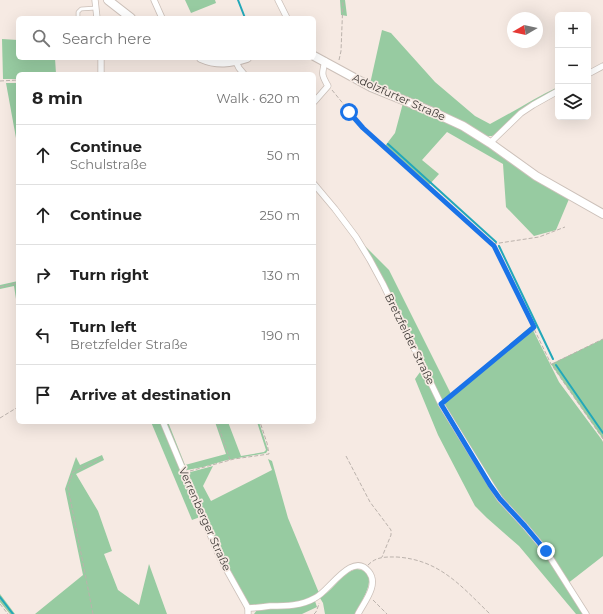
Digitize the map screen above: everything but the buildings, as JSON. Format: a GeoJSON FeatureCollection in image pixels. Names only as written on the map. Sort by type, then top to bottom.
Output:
{"type":"FeatureCollection","features":[{"type":"Feature","properties":{"kind":"main road"},"geometry":{"type":"LineString","coordinates":[[108,0],[128,16]]}},
{"type":"Feature","properties":{"kind":"main road","name":"Adolzfurter Straße"},"geometry":{"type":"LineString","coordinates":[[316,57],[371,87],[463,126],[490,143],[536,176],[603,214]]}},
{"type":"Feature","properties":{"kind":"main road"},"geometry":{"type":"LineString","coordinates":[[205,60],[218,63],[236,62],[241,60]]}},
{"type":"Feature","properties":{"kind":"street"},"geometry":{"type":"LineString","coordinates":[[96,0],[97,16]]}},
{"type":"Feature","properties":{"kind":"street"},"geometry":{"type":"LineString","coordinates":[[154,0],[161,16]]}},
{"type":"Feature","properties":{"kind":"street"},"geometry":{"type":"LineString","coordinates":[[278,0],[286,16]]}},
{"type":"Feature","properties":{"kind":"street"},"geometry":{"type":"LineString","coordinates":[[101,60],[102,72]]}},
{"type":"Feature","properties":{"kind":"street"},"geometry":{"type":"LineString","coordinates":[[316,100],[328,86],[322,76],[324,61]]}},
{"type":"Feature","properties":{"kind":"street"},"geometry":{"type":"LineString","coordinates":[[236,62],[242,72]]}},
{"type":"Feature","properties":{"kind":"street"},"geometry":{"type":"LineString","coordinates":[[591,72],[603,66]]}},
{"type":"Feature","properties":{"kind":"street"},"geometry":{"type":"LineString","coordinates":[[490,143],[521,113],[555,93]]}},
{"type":"Feature","properties":{"kind":"street","name":"Bretzfelder Straße"},"geometry":{"type":"LineString","coordinates":[[316,186],[335,209],[370,260],[441,404],[490,485],[500,499],[542,546],[586,614]]}},
{"type":"Feature","properties":{"kind":"street","name":"Verrenberger Straße"},"geometry":{"type":"LineString","coordinates":[[164,424],[220,558],[248,611]]}},
{"type":"Feature","properties":{"kind":"street"},"geometry":{"type":"LineString","coordinates":[[248,611],[269,606],[302,604],[317,598],[346,569],[360,566],[365,568],[371,574],[372,586],[358,614]]}},
{"type":"Feature","properties":{"kind":"lane"},"geometry":{"type":"LineString","coordinates":[[78,16],[78,12],[81,9],[96,8]]}},
{"type":"Feature","properties":{"kind":"path"},"geometry":{"type":"LineString","coordinates":[[336,68],[341,51],[343,0]]}},
{"type":"Feature","properties":{"kind":"path"},"geometry":{"type":"LineString","coordinates":[[0,81],[16,80]]}},
{"type":"Feature","properties":{"kind":"path"},"geometry":{"type":"LineString","coordinates":[[328,86],[363,128],[494,246],[551,364],[603,439]]}},
{"type":"Feature","properties":{"kind":"path"},"geometry":{"type":"LineString","coordinates":[[492,244],[539,237],[564,227]]}},
{"type":"Feature","properties":{"kind":"path"},"geometry":{"type":"LineString","coordinates":[[0,287],[16,283]]}},
{"type":"Feature","properties":{"kind":"path"},"geometry":{"type":"LineString","coordinates":[[441,404],[534,327]]}},
{"type":"Feature","properties":{"kind":"path"},"geometry":{"type":"LineString","coordinates":[[551,364],[603,339]]}},
{"type":"Feature","properties":{"kind":"path"},"geometry":{"type":"LineString","coordinates":[[0,418],[16,408]]}},
{"type":"Feature","properties":{"kind":"path"},"geometry":{"type":"LineString","coordinates":[[218,424],[230,460]]}},
{"type":"Feature","properties":{"kind":"path"},"geometry":{"type":"LineString","coordinates":[[184,472],[230,460],[270,454],[261,424]]}},
{"type":"Feature","properties":{"kind":"path"},"geometry":{"type":"LineString","coordinates":[[346,456],[370,502],[390,530],[391,535],[382,557]]}},
{"type":"Feature","properties":{"kind":"path"},"geometry":{"type":"LineString","coordinates":[[93,614],[68,487],[73,472],[101,459]]}},
{"type":"Feature","properties":{"kind":"path"},"geometry":{"type":"LineString","coordinates":[[365,568],[373,560],[382,557],[418,560],[445,573],[460,585],[490,614]]}},
{"type":"Feature","properties":{"kind":"path"},"geometry":{"type":"LineString","coordinates":[[368,596],[387,614]]}},
{"type":"Feature","properties":{"kind":"path"},"geometry":{"type":"LineString","coordinates":[[314,614],[319,604],[317,598]]}},
{"type":"Feature","properties":{"kind":"path"},"geometry":{"type":"LineString","coordinates":[[0,604],[8,614]]}},
{"type":"Feature","properties":{"kind":"green space"},"geometry":{"type":"Polygon","coordinates":[[[185,0],[215,0],[216,3],[191,13],[185,0]]]}},
{"type":"Feature","properties":{"kind":"green space"},"geometry":{"type":"Polygon","coordinates":[[[340,0],[345,0],[347,16],[341,15],[340,0]]]}},
{"type":"Feature","properties":{"kind":"green space"},"geometry":{"type":"Polygon","coordinates":[[[382,30],[391,33],[435,82],[475,116],[490,124],[555,89],[555,91],[498,133],[492,136],[485,136],[370,84],[382,30]]]}},
{"type":"Feature","properties":{"kind":"green space"},"geometry":{"type":"Polygon","coordinates":[[[2,39],[16,40],[16,60],[55,60],[56,72],[16,72],[16,79],[3,79],[2,39]]]}},
{"type":"Feature","properties":{"kind":"green space"},"geometry":{"type":"Polygon","coordinates":[[[6,83],[16,83],[16,138],[6,83]]]}},
{"type":"Feature","properties":{"kind":"green space"},"geometry":{"type":"Polygon","coordinates":[[[403,103],[462,129],[535,179],[569,199],[556,230],[534,236],[506,207],[503,164],[447,132],[422,160],[439,174],[429,185],[385,146],[395,133],[403,103]]]}},
{"type":"Feature","properties":{"kind":"green space"},"geometry":{"type":"Polygon","coordinates":[[[356,237],[389,270],[451,394],[531,326],[559,382],[602,440],[603,556],[567,584],[586,614],[576,614],[519,546],[475,506],[438,435],[415,379],[423,368],[356,237]]]}},
{"type":"Feature","properties":{"kind":"green space"},"geometry":{"type":"Polygon","coordinates":[[[16,281],[16,299],[14,286],[0,289],[0,285],[16,281]]]}},
{"type":"Feature","properties":{"kind":"green space"},"geometry":{"type":"Polygon","coordinates":[[[603,339],[603,439],[551,364],[603,339]]]}},
{"type":"Feature","properties":{"kind":"green space"},"geometry":{"type":"Polygon","coordinates":[[[152,424],[161,424],[200,517],[192,520],[152,424]]]}},
{"type":"Feature","properties":{"kind":"green space"},"geometry":{"type":"Polygon","coordinates":[[[166,424],[169,424],[185,465],[226,454],[216,424],[229,424],[241,456],[264,452],[266,450],[258,424],[260,424],[268,450],[266,453],[227,460],[203,467],[187,470],[185,469],[166,424]]]}},
{"type":"Feature","properties":{"kind":"green space"},"geometry":{"type":"Polygon","coordinates":[[[102,455],[104,460],[76,474],[98,511],[112,551],[104,554],[118,590],[139,605],[149,564],[167,614],[35,614],[83,575],[65,489],[76,457],[80,465],[102,455]]]}},
{"type":"Feature","properties":{"kind":"green space"},"geometry":{"type":"Polygon","coordinates":[[[268,459],[272,461],[288,518],[319,593],[300,602],[258,606],[250,605],[246,601],[222,557],[187,473],[213,466],[203,486],[211,501],[272,470],[268,459]]]}},
{"type":"Feature","properties":{"kind":"green space"},"geometry":{"type":"Polygon","coordinates":[[[356,569],[364,571],[368,575],[369,581],[368,588],[355,614],[325,614],[323,603],[320,598],[345,575],[356,569]]]}},
{"type":"Feature","properties":{"kind":"green space"},"geometry":{"type":"Polygon","coordinates":[[[0,594],[15,614],[10,614],[0,602],[0,594]]]}},
{"type":"Feature","properties":{"kind":"green space"},"geometry":{"type":"Polygon","coordinates":[[[315,601],[317,607],[302,614],[254,614],[257,610],[303,606],[315,601]]]}},
{"type":"Feature","properties":{"kind":"waterway"},"geometry":{"type":"LineString","coordinates":[[238,0],[244,16]]}},
{"type":"Feature","properties":{"kind":"waterway"},"geometry":{"type":"LineString","coordinates":[[388,144],[496,242]]}},
{"type":"Feature","properties":{"kind":"waterway"},"geometry":{"type":"LineString","coordinates":[[499,246],[553,359]]}},
{"type":"Feature","properties":{"kind":"waterway"},"geometry":{"type":"LineString","coordinates":[[556,365],[603,433]]}},
{"type":"Feature","properties":{"kind":"waterway"},"geometry":{"type":"LineString","coordinates":[[0,597],[13,614]]}},
{"type":"Feature","properties":{"kind":"route"},"geometry":{"type":"LineString","coordinates":[[349,112],[363,128],[494,246],[534,327],[441,404],[490,485],[510,511],[546,551]]}}]}
